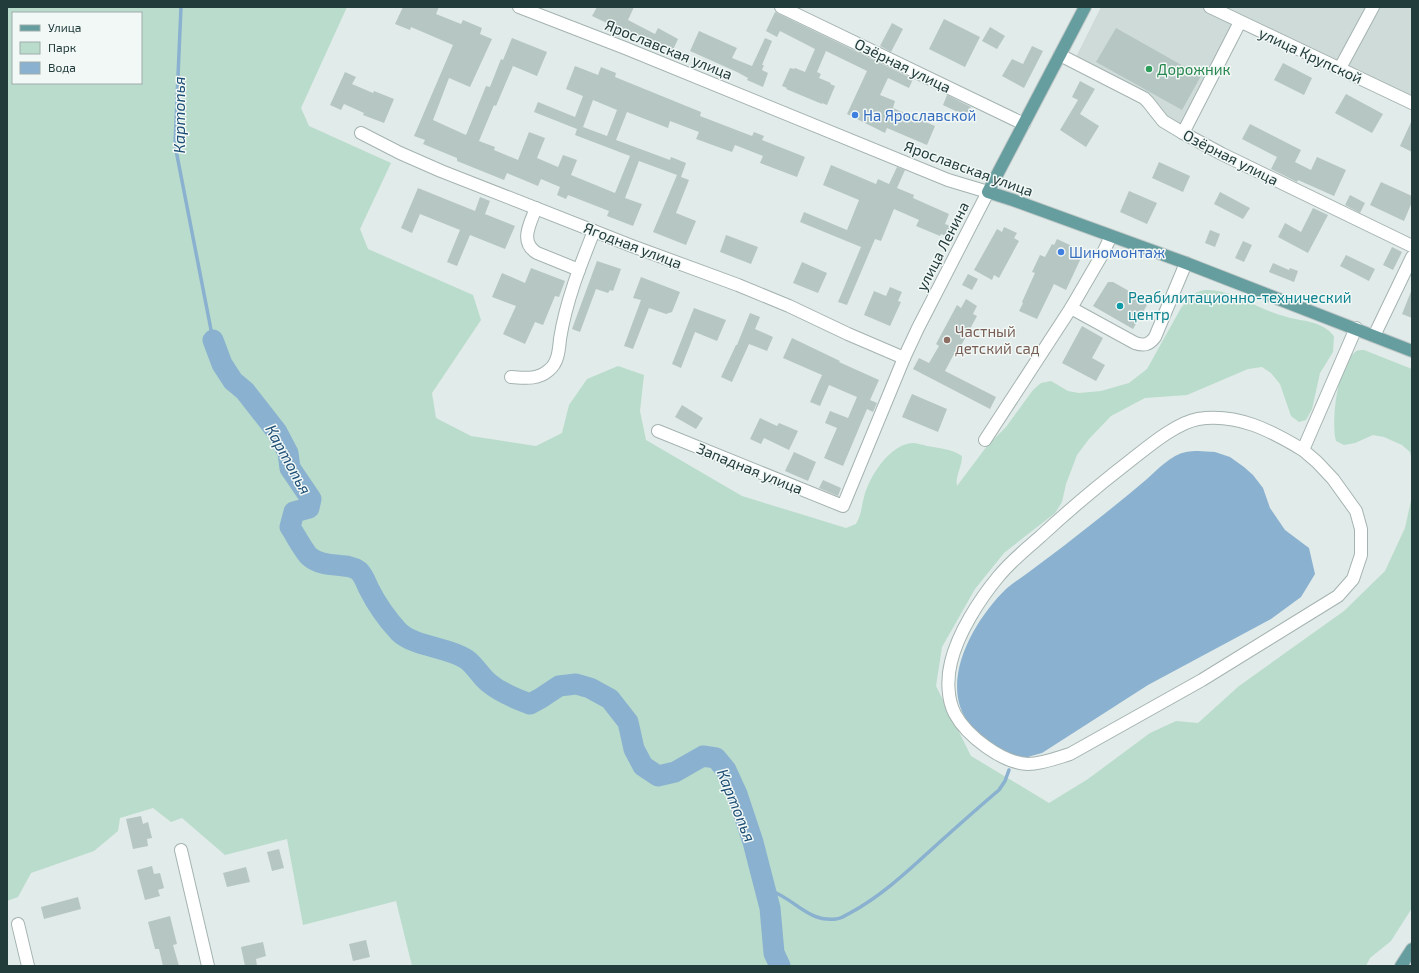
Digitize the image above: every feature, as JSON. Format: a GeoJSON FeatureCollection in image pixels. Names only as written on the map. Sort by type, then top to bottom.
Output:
{"type":"FeatureCollection","features":[{"type":"Feature","properties":{"kind":"main road","name":"улица Ленина"},"geometry":{"type":"LineString","coordinates":[[988,192],[1085,7]]}},
{"type":"Feature","properties":{"kind":"main road","name":"Ярославская улица"},"geometry":{"type":"LineString","coordinates":[[988,192],[1186,263],[1412,351]]}},
{"type":"Feature","properties":{"kind":"main road"},"geometry":{"type":"LineString","coordinates":[[1401,966],[1412,950]]}},
{"type":"Feature","properties":{"kind":"street","name":"Ярославская улица"},"geometry":{"type":"LineString","coordinates":[[519,7],[625,48],[948,180],[988,192]]}},
{"type":"Feature","properties":{"kind":"street","name":"Озёрная улица"},"geometry":{"type":"LineString","coordinates":[[781,7],[1024,124]]}},
{"type":"Feature","properties":{"kind":"street","name":"улица Крупской"},"geometry":{"type":"LineString","coordinates":[[1210,7],[1412,103]]}},
{"type":"Feature","properties":{"kind":"street"},"geometry":{"type":"LineString","coordinates":[[1340,68],[1372,7]]}},
{"type":"Feature","properties":{"kind":"street"},"geometry":{"type":"LineString","coordinates":[[1183,133],[1240,22]]}},
{"type":"Feature","properties":{"kind":"street","name":"Озёрная улица"},"geometry":{"type":"LineString","coordinates":[[1060,55],[1144,98],[1163,121],[1183,133],[1222,154],[1412,246]]}},
{"type":"Feature","properties":{"kind":"street","name":"Ягодная улица"},"geometry":{"type":"LineString","coordinates":[[362,133],[400,153],[536,208],[789,306],[848,334],[904,358]]}},
{"type":"Feature","properties":{"kind":"street","name":"улица Ленина"},"geometry":{"type":"LineString","coordinates":[[843,506],[904,358],[988,192]]}},
{"type":"Feature","properties":{"kind":"street"},"geometry":{"type":"LineString","coordinates":[[536,208],[528,231],[527,240],[531,250],[579,270]]}},
{"type":"Feature","properties":{"kind":"street"},"geometry":{"type":"LineString","coordinates":[[511,377],[535,378],[549,371],[554,365],[566,310],[594,230]]}},
{"type":"Feature","properties":{"kind":"street"},"geometry":{"type":"LineString","coordinates":[[985,440],[1071,308],[1103,253],[1111,236]]}},
{"type":"Feature","properties":{"kind":"street"},"geometry":{"type":"LineString","coordinates":[[1374,336],[1412,257]]}},
{"type":"Feature","properties":{"kind":"street"},"geometry":{"type":"LineString","coordinates":[[1071,308],[1135,343],[1147,345],[1155,337],[1186,263]]}},
{"type":"Feature","properties":{"kind":"street"},"geometry":{"type":"LineString","coordinates":[[1303,450],[1356,328]]}},
{"type":"Feature","properties":{"kind":"street"},"geometry":{"type":"LineString","coordinates":[[1223,417],[1244,422],[1269,431],[1303,450],[1318,462],[1333,479],[1356,511],[1362,529],[1361,555],[1353,579],[1338,596],[1202,680],[1070,754],[1048,761],[1030,764],[1018,763],[1004,758],[988,748],[963,726],[954,713],[948,681],[950,662],[957,642],[967,623],[981,599],[998,576],[1073,507],[1106,480],[1159,439],[1177,428],[1196,420],[1223,417]]}},
{"type":"Feature","properties":{"kind":"street","name":"Западная улица"},"geometry":{"type":"LineString","coordinates":[[658,431],[843,506]]}},
{"type":"Feature","properties":{"kind":"street"},"geometry":{"type":"LineString","coordinates":[[181,850],[208,966]]}},
{"type":"Feature","properties":{"kind":"street"},"geometry":{"type":"LineString","coordinates":[[18,924],[28,966]]}},
{"type":"Feature","properties":{"kind":"shaded area"},"geometry":{"type":"Polygon","coordinates":[[[1101,7],[1412,7],[1412,103],[1241,22],[1183,133],[1153,108],[1074,61],[1101,7]]]}},
{"type":"Feature","properties":{"kind":"green space"},"geometry":{"type":"Polygon","coordinates":[[[7,7],[347,7],[301,108],[309,126],[391,163],[360,229],[368,249],[473,295],[481,320],[432,393],[436,418],[471,436],[536,446],[562,433],[569,405],[587,379],[618,366],[644,375],[640,411],[646,440],[742,496],[846,528],[856,524],[870,480],[881,463],[896,449],[904,445],[914,443],[945,449],[962,456],[957,486],[987,446],[1006,427],[1033,390],[1041,383],[1051,381],[1068,391],[1079,393],[1101,391],[1129,383],[1147,369],[1181,308],[1194,294],[1198,292],[1212,290],[1225,292],[1271,312],[1313,323],[1328,330],[1334,336],[1333,352],[1320,373],[1312,409],[1306,420],[1299,422],[1291,416],[1280,384],[1271,373],[1262,367],[1248,369],[1187,395],[1145,398],[1111,416],[1089,439],[1077,455],[1066,484],[1062,502],[1055,513],[1004,553],[975,589],[942,647],[936,686],[971,756],[1049,803],[1088,779],[1150,733],[1176,721],[1198,723],[1239,686],[1344,611],[1385,571],[1405,528],[1412,496],[1412,908],[1391,941],[1370,958],[1366,966],[412,966],[396,901],[303,925],[287,839],[225,855],[182,818],[171,822],[153,808],[120,818],[118,831],[94,851],[31,873],[18,897],[7,901],[7,7]]]}},
{"type":"Feature","properties":{"kind":"green space"},"geometry":{"type":"Polygon","coordinates":[[[1364,350],[1412,369],[1412,459],[1410,452],[1402,445],[1384,437],[1373,435],[1355,443],[1344,445],[1336,441],[1334,420],[1340,381],[1349,359],[1356,351],[1364,350]]]}},
{"type":"Feature","properties":{"kind":"water"},"geometry":{"type":"Polygon","coordinates":[[[1189,451],[1215,452],[1230,457],[1244,467],[1253,475],[1263,488],[1270,508],[1285,530],[1309,548],[1315,574],[1301,597],[1271,619],[1148,685],[1042,753],[1028,757],[1016,756],[998,747],[982,736],[967,720],[959,702],[957,682],[961,661],[969,641],[980,621],[992,604],[1006,589],[1100,518],[1165,463],[1180,454],[1189,451]]]}},
{"type":"Feature","properties":{"kind":"building"},"geometry":{"type":"Polygon","coordinates":[[[403,7],[439,7],[436,14],[461,24],[463,20],[482,28],[480,34],[492,39],[470,87],[449,78],[433,120],[466,135],[486,86],[490,87],[501,59],[503,60],[512,38],[547,52],[537,76],[513,66],[496,106],[494,105],[479,141],[495,147],[494,150],[518,160],[529,132],[545,138],[537,158],[558,167],[563,155],[577,160],[571,175],[615,193],[630,156],[575,135],[577,129],[534,112],[538,102],[575,117],[583,96],[566,89],[575,66],[598,75],[601,67],[616,73],[615,77],[701,112],[700,116],[752,136],[754,132],[764,136],[762,140],[805,157],[797,177],[760,163],[763,156],[735,145],[732,152],[696,139],[699,132],[670,121],[668,128],[627,112],[616,140],[670,160],[671,157],[686,163],[681,177],[689,180],[676,213],[696,221],[686,245],[653,232],[677,175],[639,161],[625,198],[642,204],[633,226],[607,216],[609,211],[568,195],[566,199],[557,195],[560,187],[541,179],[538,186],[507,173],[504,180],[457,161],[457,158],[423,144],[425,140],[414,136],[453,45],[411,27],[410,30],[395,24],[403,7]],[[593,100],[583,127],[607,136],[617,110],[593,100]]]}},
{"type":"Feature","properties":{"kind":"building"},"geometry":{"type":"Polygon","coordinates":[[[597,7],[634,7],[628,20],[655,34],[658,28],[678,39],[673,50],[662,45],[661,47],[645,39],[644,41],[623,30],[619,37],[606,30],[609,24],[592,16],[597,7]]]}},
{"type":"Feature","properties":{"kind":"building"},"geometry":{"type":"Polygon","coordinates":[[[775,12],[913,79],[909,88],[888,78],[880,95],[895,101],[893,108],[935,126],[927,145],[887,128],[885,133],[847,114],[867,71],[826,51],[817,72],[821,74],[819,78],[835,86],[827,105],[786,89],[787,88],[782,86],[790,68],[795,68],[805,72],[815,49],[780,31],[777,37],[766,31],[775,12]]]}},
{"type":"Feature","properties":{"kind":"building"},"geometry":{"type":"Polygon","coordinates":[[[944,19],[980,37],[965,67],[929,49],[944,19]]]}},
{"type":"Feature","properties":{"kind":"building"},"geometry":{"type":"Polygon","coordinates":[[[892,23],[903,29],[891,52],[880,46],[892,23]]]}},
{"type":"Feature","properties":{"kind":"building"},"geometry":{"type":"Polygon","coordinates":[[[990,27],[1005,36],[997,49],[982,41],[990,27]]]}},
{"type":"Feature","properties":{"kind":"building","name":"Дорожник"},"geometry":{"type":"Polygon","coordinates":[[[1116,28],[1201,76],[1182,110],[1096,62],[1116,28]]]}},
{"type":"Feature","properties":{"kind":"building"},"geometry":{"type":"Polygon","coordinates":[[[699,31],[737,48],[732,58],[752,66],[765,38],[772,41],[762,65],[764,65],[762,70],[768,73],[763,87],[747,80],[748,78],[737,72],[690,51],[699,31]]]}},
{"type":"Feature","properties":{"kind":"building"},"geometry":{"type":"Polygon","coordinates":[[[1032,46],[1043,51],[1024,88],[1002,76],[1012,59],[1023,64],[1032,46]]]}},
{"type":"Feature","properties":{"kind":"building"},"geometry":{"type":"Polygon","coordinates":[[[1283,63],[1312,78],[1304,95],[1274,80],[1283,63]]]}},
{"type":"Feature","properties":{"kind":"building"},"geometry":{"type":"Polygon","coordinates":[[[345,72],[356,77],[352,84],[373,93],[374,91],[394,99],[384,123],[363,115],[364,113],[344,104],[341,110],[330,105],[345,72]]]}},
{"type":"Feature","properties":{"kind":"building"},"geometry":{"type":"Polygon","coordinates":[[[1080,81],[1095,89],[1080,114],[1099,126],[1086,147],[1060,130],[1078,100],[1072,97],[1080,81]]]}},
{"type":"Feature","properties":{"kind":"building"},"geometry":{"type":"Polygon","coordinates":[[[1346,94],[1383,114],[1372,133],[1335,113],[1346,94]]]}},
{"type":"Feature","properties":{"kind":"building"},"geometry":{"type":"Polygon","coordinates":[[[947,95],[971,107],[966,116],[943,105],[947,95]]]}},
{"type":"Feature","properties":{"kind":"building"},"geometry":{"type":"Polygon","coordinates":[[[1412,120],[1412,152],[1400,146],[1412,120]]]}},
{"type":"Feature","properties":{"kind":"building"},"geometry":{"type":"Polygon","coordinates":[[[1250,124],[1301,150],[1295,162],[1311,170],[1317,157],[1346,170],[1334,196],[1298,180],[1297,182],[1271,169],[1277,157],[1242,139],[1250,124]]]}},
{"type":"Feature","properties":{"kind":"building"},"geometry":{"type":"Polygon","coordinates":[[[1159,162],[1190,176],[1183,192],[1152,178],[1159,162]]]}},
{"type":"Feature","properties":{"kind":"building"},"geometry":{"type":"Polygon","coordinates":[[[831,165],[876,184],[878,179],[889,184],[897,167],[905,170],[897,188],[914,195],[913,198],[949,214],[945,224],[950,226],[946,236],[941,234],[940,236],[916,226],[919,220],[894,209],[881,241],[875,239],[847,305],[838,302],[861,247],[800,222],[804,212],[847,230],[859,200],[823,185],[831,165]]]}},
{"type":"Feature","properties":{"kind":"building"},"geometry":{"type":"Polygon","coordinates":[[[1381,182],[1412,196],[1412,202],[1404,221],[1370,205],[1381,182]]]}},
{"type":"Feature","properties":{"kind":"building"},"geometry":{"type":"Polygon","coordinates":[[[418,188],[475,211],[480,197],[490,201],[485,214],[515,226],[505,249],[470,235],[457,266],[447,262],[460,230],[420,214],[412,233],[401,228],[418,188]]]}},
{"type":"Feature","properties":{"kind":"building"},"geometry":{"type":"Polygon","coordinates":[[[1129,191],[1157,203],[1147,224],[1120,212],[1129,191]]]}},
{"type":"Feature","properties":{"kind":"building"},"geometry":{"type":"Polygon","coordinates":[[[1220,192],[1250,208],[1243,219],[1214,204],[1220,192]]]}},
{"type":"Feature","properties":{"kind":"building"},"geometry":{"type":"Polygon","coordinates":[[[1350,195],[1365,203],[1360,213],[1345,205],[1350,195]]]}},
{"type":"Feature","properties":{"kind":"building"},"geometry":{"type":"Polygon","coordinates":[[[1313,208],[1328,215],[1308,253],[1278,237],[1285,223],[1301,232],[1313,208]]]}},
{"type":"Feature","properties":{"kind":"building"},"geometry":{"type":"Polygon","coordinates":[[[1004,227],[1017,233],[1014,238],[1019,241],[999,278],[994,275],[992,280],[974,270],[997,229],[1002,232],[1004,227]]]}},
{"type":"Feature","properties":{"kind":"building"},"geometry":{"type":"Polygon","coordinates":[[[1210,230],[1220,234],[1215,247],[1205,243],[1210,230]]]}},
{"type":"Feature","properties":{"kind":"building"},"geometry":{"type":"Polygon","coordinates":[[[726,235],[758,247],[751,264],[720,252],[726,235]]]}},
{"type":"Feature","properties":{"kind":"building"},"geometry":{"type":"Polygon","coordinates":[[[1057,239],[1072,246],[1069,252],[1081,258],[1066,290],[1054,284],[1037,319],[1019,311],[1035,273],[1032,272],[1040,255],[1045,257],[1052,244],[1054,245],[1057,239]]]}},
{"type":"Feature","properties":{"kind":"building"},"geometry":{"type":"Polygon","coordinates":[[[1243,241],[1252,245],[1244,262],[1235,258],[1243,241]]]}},
{"type":"Feature","properties":{"kind":"building"},"geometry":{"type":"Polygon","coordinates":[[[1392,247],[1402,252],[1393,270],[1383,265],[1392,247]]]}},
{"type":"Feature","properties":{"kind":"building"},"geometry":{"type":"Polygon","coordinates":[[[1346,255],[1375,269],[1369,281],[1340,266],[1346,255]]]}},
{"type":"Feature","properties":{"kind":"building"},"geometry":{"type":"Polygon","coordinates":[[[597,261],[621,269],[613,291],[610,290],[608,293],[596,289],[580,332],[572,329],[597,261]]]}},
{"type":"Feature","properties":{"kind":"building"},"geometry":{"type":"Polygon","coordinates":[[[802,262],[827,273],[818,293],[793,283],[802,262]]]}},
{"type":"Feature","properties":{"kind":"building"},"geometry":{"type":"Polygon","coordinates":[[[1273,263],[1289,270],[1290,268],[1298,271],[1294,282],[1269,272],[1273,263]]]}},
{"type":"Feature","properties":{"kind":"building"},"geometry":{"type":"Polygon","coordinates":[[[531,268],[565,281],[559,297],[555,296],[543,325],[535,322],[525,344],[503,334],[516,306],[492,297],[502,273],[525,283],[531,268]]]}},
{"type":"Feature","properties":{"kind":"building"},"geometry":{"type":"Polygon","coordinates":[[[968,274],[978,279],[972,290],[962,285],[968,274]]]}},
{"type":"Feature","properties":{"kind":"building"},"geometry":{"type":"Polygon","coordinates":[[[641,277],[680,292],[672,312],[666,314],[649,308],[633,349],[624,346],[641,300],[633,298],[641,277]]]}},
{"type":"Feature","properties":{"kind":"building","name":"Реабилитационно-технический центр"},"geometry":{"type":"Polygon","coordinates":[[[1108,282],[1113,282],[1138,296],[1136,299],[1147,305],[1133,329],[1093,306],[1108,282]]]}},
{"type":"Feature","properties":{"kind":"building"},"geometry":{"type":"Polygon","coordinates":[[[890,287],[902,292],[898,301],[901,302],[890,326],[864,315],[874,291],[886,296],[890,287]]]}},
{"type":"Feature","properties":{"kind":"building"},"geometry":{"type":"Polygon","coordinates":[[[1412,289],[1412,318],[1402,314],[1412,289]]]}},
{"type":"Feature","properties":{"kind":"building"},"geometry":{"type":"Polygon","coordinates":[[[966,299],[977,306],[973,314],[977,316],[956,355],[954,354],[945,371],[996,397],[990,409],[913,369],[919,358],[929,363],[939,346],[936,344],[957,305],[961,308],[966,299]]]}},
{"type":"Feature","properties":{"kind":"building"},"geometry":{"type":"Polygon","coordinates":[[[694,308],[726,320],[717,341],[695,332],[681,368],[672,364],[694,308]]]}},
{"type":"Feature","properties":{"kind":"building"},"geometry":{"type":"Polygon","coordinates":[[[750,313],[760,317],[755,329],[773,337],[767,351],[749,344],[732,382],[721,377],[737,345],[750,313]]]}},
{"type":"Feature","properties":{"kind":"building"},"geometry":{"type":"Polygon","coordinates":[[[1082,326],[1103,338],[1092,358],[1105,365],[1096,381],[1062,363],[1082,326]]]}},
{"type":"Feature","properties":{"kind":"building"},"geometry":{"type":"Polygon","coordinates":[[[792,338],[879,380],[870,400],[877,403],[873,412],[867,409],[843,466],[824,458],[837,428],[825,423],[830,411],[848,418],[857,397],[829,385],[820,406],[810,402],[822,375],[783,358],[792,338]]]}},
{"type":"Feature","properties":{"kind":"building"},"geometry":{"type":"Polygon","coordinates":[[[912,394],[947,409],[938,432],[902,417],[912,394]]]}},
{"type":"Feature","properties":{"kind":"building"},"geometry":{"type":"Polygon","coordinates":[[[682,405],[703,418],[696,429],[675,417],[682,405]]]}},
{"type":"Feature","properties":{"kind":"building"},"geometry":{"type":"Polygon","coordinates":[[[760,418],[777,426],[779,423],[798,431],[789,450],[764,438],[761,444],[750,439],[760,418]]]}},
{"type":"Feature","properties":{"kind":"building"},"geometry":{"type":"Polygon","coordinates":[[[794,452],[816,462],[808,481],[785,471],[794,452]]]}},
{"type":"Feature","properties":{"kind":"building"},"geometry":{"type":"Polygon","coordinates":[[[823,480],[841,488],[838,496],[819,488],[823,480]]]}},
{"type":"Feature","properties":{"kind":"building"},"geometry":{"type":"Polygon","coordinates":[[[141,816],[143,824],[148,822],[152,838],[147,839],[148,846],[133,849],[126,819],[141,816]]]}},
{"type":"Feature","properties":{"kind":"building"},"geometry":{"type":"Polygon","coordinates":[[[279,849],[284,868],[272,871],[267,852],[279,849]]]}},
{"type":"Feature","properties":{"kind":"building"},"geometry":{"type":"Polygon","coordinates":[[[152,866],[154,874],[160,873],[164,888],[158,890],[160,896],[145,900],[137,870],[152,866]]]}},
{"type":"Feature","properties":{"kind":"building"},"geometry":{"type":"Polygon","coordinates":[[[246,867],[250,882],[227,887],[223,873],[246,867]]]}},
{"type":"Feature","properties":{"kind":"building"},"geometry":{"type":"Polygon","coordinates":[[[78,897],[81,909],[44,919],[41,907],[78,897]]]}},
{"type":"Feature","properties":{"kind":"building"},"geometry":{"type":"Polygon","coordinates":[[[170,916],[177,944],[173,945],[179,966],[163,966],[159,949],[155,949],[148,922],[170,916]]]}},
{"type":"Feature","properties":{"kind":"building"},"geometry":{"type":"Polygon","coordinates":[[[366,940],[370,957],[353,961],[349,944],[366,940]]]}},
{"type":"Feature","properties":{"kind":"building"},"geometry":{"type":"Polygon","coordinates":[[[263,942],[266,956],[256,959],[257,966],[245,966],[241,947],[263,942]]]}},
{"type":"Feature","properties":{"kind":"waterway","name":"Картопья"},"geometry":{"type":"LineString","coordinates":[[181,7],[175,145],[213,340]]}},
{"type":"Feature","properties":{"kind":"waterway","name":"Картопья"},"geometry":{"type":"LineString","coordinates":[[213,340],[222,364],[233,381],[245,391],[277,432],[288,453],[290,468],[311,499],[309,508],[294,512],[290,527],[302,547],[308,555],[316,561],[355,568],[359,571],[364,577],[372,595],[386,617],[399,632],[414,641],[459,655],[472,664],[486,680],[498,690],[530,704],[559,686],[576,684],[590,688],[610,699],[628,722],[634,749],[643,766],[658,776],[675,772],[703,756],[716,758],[726,770],[737,794],[753,842],[770,908],[774,953],[780,966]]}},
{"type":"Feature","properties":{"kind":"waterway"},"geometry":{"type":"LineString","coordinates":[[767,895],[774,892],[810,914],[818,917],[826,919],[843,917],[875,897],[909,870],[999,790],[1005,781],[1009,770]]}},
{"type":"Feature","properties":{"kind":"place","name":"Дорожник"},"geometry":{"type":"Point","coordinates":[1149,69]}},
{"type":"Feature","properties":{"kind":"place","name":"На Ярославской"},"geometry":{"type":"Point","coordinates":[855,115]}},
{"type":"Feature","properties":{"kind":"place","name":"Шиномонтаж"},"geometry":{"type":"Point","coordinates":[1061,252]}},
{"type":"Feature","properties":{"kind":"place","name":"Реабилитационно-технический центр"},"geometry":{"type":"Point","coordinates":[1120,306]}},
{"type":"Feature","properties":{"kind":"place","name":"Частный детский сад"},"geometry":{"type":"Point","coordinates":[947,340]}}]}
